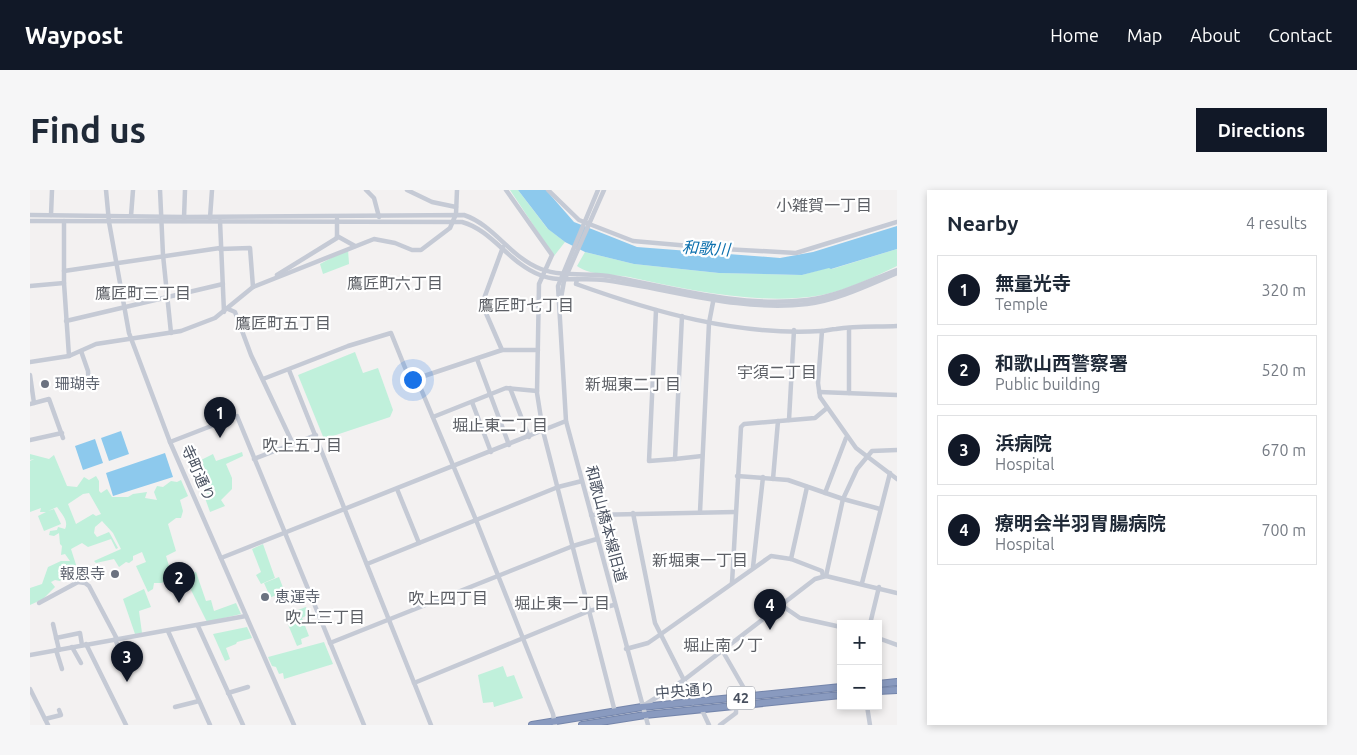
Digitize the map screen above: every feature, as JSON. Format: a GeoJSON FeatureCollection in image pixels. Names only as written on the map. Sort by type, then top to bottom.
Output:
{"type":"FeatureCollection","features":[{"type":"Feature","properties":{"kind":"highway"},"geometry":{"type":"LineString","coordinates":[[882,684],[897,682]]}},
{"type":"Feature","properties":{"kind":"highway","name":"中央通り"},"geometry":{"type":"LineString","coordinates":[[532,725],[555,723],[642,707],[837,688]]}},
{"type":"Feature","properties":{"kind":"highway"},"geometry":{"type":"LineString","coordinates":[[882,692],[897,690]]}},
{"type":"Feature","properties":{"kind":"highway","name":"中央通り"},"geometry":{"type":"LineString","coordinates":[[582,725],[618,722],[645,714],[702,710],[837,695]]}},
{"type":"Feature","properties":{"kind":"street"},"geometry":{"type":"LineString","coordinates":[[51,215],[52,190]]}},
{"type":"Feature","properties":{"kind":"street","name":"寺町通り"},"geometry":{"type":"LineString","coordinates":[[106,190],[123,307],[131,339],[170,442],[294,725]]}},
{"type":"Feature","properties":{"kind":"street"},"geometry":{"type":"LineString","coordinates":[[131,216],[134,190]]}},
{"type":"Feature","properties":{"kind":"street"},"geometry":{"type":"LineString","coordinates":[[160,190],[162,255],[171,332]]}},
{"type":"Feature","properties":{"kind":"street"},"geometry":{"type":"LineString","coordinates":[[184,220],[185,190]]}},
{"type":"Feature","properties":{"kind":"street"},"geometry":{"type":"LineString","coordinates":[[210,219],[212,190]]}},
{"type":"Feature","properties":{"kind":"street"},"geometry":{"type":"LineString","coordinates":[[366,190],[374,198],[380,218]]}},
{"type":"Feature","properties":{"kind":"street"},"geometry":{"type":"LineString","coordinates":[[407,190],[432,202],[456,207]]}},
{"type":"Feature","properties":{"kind":"street"},"geometry":{"type":"LineString","coordinates":[[276,276],[320,262],[374,240],[395,243],[412,250],[421,250],[450,228],[456,214],[458,190]]}},
{"type":"Feature","properties":{"kind":"street"},"geometry":{"type":"LineString","coordinates":[[506,190],[552,255],[539,284],[537,391],[543,431],[615,712]]}},
{"type":"Feature","properties":{"kind":"street"},"geometry":{"type":"LineString","coordinates":[[548,190],[574,217],[586,224],[633,241],[796,253],[897,222]]}},
{"type":"Feature","properties":{"kind":"street","name":"和歌山橋本線旧道"},"geometry":{"type":"LineString","coordinates":[[598,190],[586,224],[563,276],[560,337],[566,421],[614,605],[648,725]]}},
{"type":"Feature","properties":{"kind":"street","name":"和歌山橋本線旧道"},"geometry":{"type":"LineString","coordinates":[[586,224],[604,190]]}},
{"type":"Feature","properties":{"kind":"street"},"geometry":{"type":"LineString","coordinates":[[30,220],[220,219],[338,222],[456,214],[477,220],[533,265],[563,276],[602,279],[758,304],[808,304],[836,298],[897,273]]}},
{"type":"Feature","properties":{"kind":"street"},"geometry":{"type":"LineString","coordinates":[[30,215],[109,219],[131,216],[161,219]]}},
{"type":"Feature","properties":{"kind":"street"},"geometry":{"type":"LineString","coordinates":[[220,219],[337,215],[454,221],[473,226],[524,266],[541,276],[605,276],[714,298],[774,301],[808,300],[835,294],[897,270]]}},
{"type":"Feature","properties":{"kind":"street"},"geometry":{"type":"LineString","coordinates":[[337,215],[337,236]]}},
{"type":"Feature","properties":{"kind":"street"},"geometry":{"type":"LineString","coordinates":[[220,219],[220,249],[226,310]]}},
{"type":"Feature","properties":{"kind":"street"},"geometry":{"type":"LineString","coordinates":[[64,221],[64,284],[69,356]]}},
{"type":"Feature","properties":{"kind":"street"},"geometry":{"type":"LineString","coordinates":[[337,236],[356,246]]}},
{"type":"Feature","properties":{"kind":"street"},"geometry":{"type":"LineString","coordinates":[[30,362],[69,356],[96,344],[171,332],[215,318],[241,295],[276,276],[337,236]]}},
{"type":"Feature","properties":{"kind":"street"},"geometry":{"type":"LineString","coordinates":[[502,350],[482,304],[502,249],[506,244]]}},
{"type":"Feature","properties":{"kind":"street"},"geometry":{"type":"LineString","coordinates":[[64,271],[162,255],[250,248],[253,287]]}},
{"type":"Feature","properties":{"kind":"street"},"geometry":{"type":"LineString","coordinates":[[577,278],[576,284],[656,310],[710,323],[822,331],[897,326]]}},
{"type":"Feature","properties":{"kind":"street"},"geometry":{"type":"LineString","coordinates":[[30,286],[64,284]]}},
{"type":"Feature","properties":{"kind":"street"},"geometry":{"type":"LineString","coordinates":[[66,321],[223,284]]}},
{"type":"Feature","properties":{"kind":"street"},"geometry":{"type":"LineString","coordinates":[[700,512],[710,323],[714,298]]}},
{"type":"Feature","properties":{"kind":"street"},"geometry":{"type":"LineString","coordinates":[[226,310],[235,312],[251,355],[293,444]]}},
{"type":"Feature","properties":{"kind":"street"},"geometry":{"type":"LineString","coordinates":[[656,310],[650,461],[702,456]]}},
{"type":"Feature","properties":{"kind":"street"},"geometry":{"type":"LineString","coordinates":[[675,459],[682,316]]}},
{"type":"Feature","properties":{"kind":"street"},"geometry":{"type":"LineString","coordinates":[[849,328],[849,393]]}},
{"type":"Feature","properties":{"kind":"street"},"geometry":{"type":"LineString","coordinates":[[789,420],[794,330]]}},
{"type":"Feature","properties":{"kind":"street"},"geometry":{"type":"LineString","coordinates":[[822,331],[818,392],[846,438],[897,479]]}},
{"type":"Feature","properties":{"kind":"street"},"geometry":{"type":"LineString","coordinates":[[263,379],[348,346],[391,333],[410,380],[418,380],[418,378],[502,350],[538,350]]}},
{"type":"Feature","properties":{"kind":"street"},"geometry":{"type":"LineString","coordinates":[[81,351],[88,371],[89,387]]}},
{"type":"Feature","properties":{"kind":"street"},"geometry":{"type":"LineString","coordinates":[[477,359],[509,445]]}},
{"type":"Feature","properties":{"kind":"street"},"geometry":{"type":"LineString","coordinates":[[289,370],[431,725]]}},
{"type":"Feature","properties":{"kind":"street"},"geometry":{"type":"LineString","coordinates":[[30,375],[32,404],[49,400],[62,436],[30,440]]}},
{"type":"Feature","properties":{"kind":"street"},"geometry":{"type":"LineString","coordinates":[[418,380],[476,520],[555,723]]}},
{"type":"Feature","properties":{"kind":"street"},"geometry":{"type":"LineString","coordinates":[[432,417],[510,388],[537,391]]}},
{"type":"Feature","properties":{"kind":"street"},"geometry":{"type":"LineString","coordinates":[[510,388],[529,437]]}},
{"type":"Feature","properties":{"kind":"street"},"geometry":{"type":"LineString","coordinates":[[818,392],[897,395]]}},
{"type":"Feature","properties":{"kind":"street"},"geometry":{"type":"LineString","coordinates":[[472,402],[491,452]]}},
{"type":"Feature","properties":{"kind":"street"},"geometry":{"type":"LineString","coordinates":[[732,583],[741,427],[744,424],[814,418],[827,408]]}},
{"type":"Feature","properties":{"kind":"street"},"geometry":{"type":"LineString","coordinates":[[170,442],[237,416],[364,725]]}},
{"type":"Feature","properties":{"kind":"street"},"geometry":{"type":"LineString","coordinates":[[773,479],[778,420]]}},
{"type":"Feature","properties":{"kind":"street"},"geometry":{"type":"LineString","coordinates":[[221,558],[566,421]]}},
{"type":"Feature","properties":{"kind":"street"},"geometry":{"type":"LineString","coordinates":[[254,459],[316,435]]}},
{"type":"Feature","properties":{"kind":"street"},"geometry":{"type":"LineString","coordinates":[[825,493],[846,438]]}},
{"type":"Feature","properties":{"kind":"street"},"geometry":{"type":"LineString","coordinates":[[824,576],[843,499],[857,469],[872,451],[897,450]]}},
{"type":"Feature","properties":{"kind":"street"},"geometry":{"type":"LineString","coordinates":[[862,583],[890,473]]}},
{"type":"Feature","properties":{"kind":"street"},"geometry":{"type":"LineString","coordinates":[[737,476],[788,480],[843,499],[880,508]]}},
{"type":"Feature","properties":{"kind":"street"},"geometry":{"type":"LineString","coordinates":[[753,567],[763,478]]}},
{"type":"Feature","properties":{"kind":"street"},"geometry":{"type":"LineString","coordinates":[[367,564],[558,488],[582,481]]}},
{"type":"Feature","properties":{"kind":"street"},"geometry":{"type":"LineString","coordinates":[[791,559],[807,487]]}},
{"type":"Feature","properties":{"kind":"street"},"geometry":{"type":"LineString","coordinates":[[397,489],[419,543]]}},
{"type":"Feature","properties":{"kind":"street"},"geometry":{"type":"LineString","coordinates":[[591,515],[735,512]]}},
{"type":"Feature","properties":{"kind":"street"},"geometry":{"type":"LineString","coordinates":[[633,513],[655,623],[693,698],[692,703]]}},
{"type":"Feature","properties":{"kind":"street"},"geometry":{"type":"LineString","coordinates":[[330,643],[497,575],[573,546],[597,539]]}},
{"type":"Feature","properties":{"kind":"street"},"geometry":{"type":"LineString","coordinates":[[626,649],[648,643],[771,556],[791,559],[822,571],[824,576]]}},
{"type":"Feature","properties":{"kind":"street"},"geometry":{"type":"LineString","coordinates":[[642,707],[684,680],[806,584],[824,576],[862,583],[897,593]]}},
{"type":"Feature","properties":{"kind":"street"},"geometry":{"type":"LineString","coordinates":[[39,603],[78,582],[85,583],[89,586],[116,639],[126,666]]}},
{"type":"Feature","properties":{"kind":"street"},"geometry":{"type":"LineString","coordinates":[[871,620],[879,587]]}},
{"type":"Feature","properties":{"kind":"street"},"geometry":{"type":"LineString","coordinates":[[414,683],[522,638],[590,612],[614,605]]}},
{"type":"Feature","properties":{"kind":"street"},"geometry":{"type":"LineString","coordinates":[[781,605],[800,618],[837,626]]}},
{"type":"Feature","properties":{"kind":"street"},"geometry":{"type":"LineString","coordinates":[[30,655],[246,616]]}},
{"type":"Feature","properties":{"kind":"street"},"geometry":{"type":"LineString","coordinates":[[53,624],[62,669]]}},
{"type":"Feature","properties":{"kind":"street"},"geometry":{"type":"LineString","coordinates":[[198,626],[243,725]]}},
{"type":"Feature","properties":{"kind":"street"},"geometry":{"type":"LineString","coordinates":[[168,631],[210,725]]}},
{"type":"Feature","properties":{"kind":"street"},"geometry":{"type":"LineString","coordinates":[[56,638],[80,633],[84,645],[126,725]]}},
{"type":"Feature","properties":{"kind":"street"},"geometry":{"type":"LineString","coordinates":[[882,639],[897,644]]}},
{"type":"Feature","properties":{"kind":"street"},"geometry":{"type":"LineString","coordinates":[[72,647],[81,663]]}},
{"type":"Feature","properties":{"kind":"street"},"geometry":{"type":"LineString","coordinates":[[722,650],[749,697]]}},
{"type":"Feature","properties":{"kind":"street"},"geometry":{"type":"LineString","coordinates":[[228,693],[248,687]]}},
{"type":"Feature","properties":{"kind":"street"},"geometry":{"type":"LineString","coordinates":[[30,689],[48,725]]}},
{"type":"Feature","properties":{"kind":"street"},"geometry":{"type":"LineString","coordinates":[[175,707],[199,701]]}},
{"type":"Feature","properties":{"kind":"street"},"geometry":{"type":"LineString","coordinates":[[720,725],[736,713],[736,706]]}},
{"type":"Feature","properties":{"kind":"street"},"geometry":{"type":"LineString","coordinates":[[45,719],[60,715],[59,710]]}},
{"type":"Feature","properties":{"kind":"street"},"geometry":{"type":"LineString","coordinates":[[702,710],[709,725]]}},
{"type":"Feature","properties":{"kind":"street"},"geometry":{"type":"LineString","coordinates":[[868,710],[870,725]]}},
{"type":"Feature","properties":{"kind":"green space"},"geometry":{"type":"Polygon","coordinates":[[[510,190],[518,190],[547,228],[565,242],[554,256],[510,190]]]}},
{"type":"Feature","properties":{"kind":"green space"},"geometry":{"type":"Polygon","coordinates":[[[348,249],[349,264],[323,274],[320,264],[348,249]]]}},
{"type":"Feature","properties":{"kind":"green space"},"geometry":{"type":"Polygon","coordinates":[[[897,249],[897,266],[841,290],[799,298],[750,298],[725,295],[629,277],[589,272],[577,266],[585,252],[634,264],[719,273],[802,275],[830,267],[832,269],[897,249]]]}},
{"type":"Feature","properties":{"kind":"green space"},"geometry":{"type":"Polygon","coordinates":[[[355,352],[363,373],[378,368],[393,410],[390,417],[324,439],[298,375],[355,352]]]}},
{"type":"Feature","properties":{"kind":"green space"},"geometry":{"type":"Polygon","coordinates":[[[242,452],[243,456],[226,464],[232,478],[232,489],[221,500],[225,506],[210,512],[205,498],[208,495],[193,464],[213,454],[216,461],[242,452]]]}},
{"type":"Feature","properties":{"kind":"green space"},"geometry":{"type":"Polygon","coordinates":[[[30,454],[49,459],[54,455],[67,486],[77,487],[84,477],[89,480],[96,476],[99,481],[99,491],[101,493],[107,489],[112,497],[128,497],[133,494],[147,492],[145,498],[157,500],[154,492],[157,486],[163,487],[171,481],[177,482],[181,480],[188,496],[180,500],[183,511],[181,518],[176,518],[168,524],[176,551],[166,556],[173,579],[154,583],[153,589],[148,592],[136,566],[146,562],[142,552],[133,556],[133,560],[129,563],[126,562],[119,567],[114,559],[96,563],[94,561],[121,549],[113,533],[102,521],[95,527],[94,533],[97,537],[109,532],[118,548],[116,549],[111,539],[88,547],[82,543],[71,549],[77,568],[74,572],[67,573],[60,581],[55,580],[51,582],[55,587],[43,599],[30,605],[30,588],[42,584],[48,567],[61,561],[70,561],[65,554],[61,555],[62,546],[59,533],[54,536],[49,535],[50,531],[57,530],[58,527],[65,529],[66,526],[64,518],[57,507],[48,511],[54,509],[61,524],[44,531],[38,516],[46,512],[40,512],[41,508],[30,512],[30,461],[34,459],[30,460],[30,454]],[[89,493],[83,494],[68,504],[76,524],[93,514],[96,516],[101,514],[89,493]]]}},
{"type":"Feature","properties":{"kind":"green space"},"geometry":{"type":"Polygon","coordinates":[[[263,544],[275,578],[261,584],[256,575],[261,572],[252,549],[263,544]]]}},
{"type":"Feature","properties":{"kind":"green space"},"geometry":{"type":"Polygon","coordinates":[[[196,572],[206,601],[211,600],[214,611],[236,603],[241,614],[207,622],[184,576],[196,572]]]}},
{"type":"Feature","properties":{"kind":"green space"},"geometry":{"type":"Polygon","coordinates":[[[279,577],[287,598],[282,601],[279,594],[264,600],[262,595],[268,592],[264,583],[279,577]]]}},
{"type":"Feature","properties":{"kind":"green space"},"geometry":{"type":"Polygon","coordinates":[[[144,589],[151,607],[139,611],[142,633],[135,634],[123,599],[144,589]]]}},
{"type":"Feature","properties":{"kind":"green space"},"geometry":{"type":"Polygon","coordinates":[[[306,607],[309,614],[302,618],[309,636],[301,639],[302,644],[297,646],[284,615],[306,607]]]}},
{"type":"Feature","properties":{"kind":"green space"},"geometry":{"type":"Polygon","coordinates":[[[247,627],[252,638],[237,642],[226,648],[230,659],[225,661],[213,634],[247,627]]]}},
{"type":"Feature","properties":{"kind":"green space"},"geometry":{"type":"Polygon","coordinates":[[[324,642],[333,664],[284,679],[283,673],[279,674],[276,667],[272,666],[268,657],[324,642]]]}},
{"type":"Feature","properties":{"kind":"green space"},"geometry":{"type":"Polygon","coordinates":[[[503,666],[507,677],[514,675],[523,698],[494,707],[493,702],[483,703],[478,675],[503,666]]]}},
{"type":"Feature","properties":{"kind":"water"},"geometry":{"type":"Polygon","coordinates":[[[518,190],[546,190],[574,222],[637,247],[780,258],[813,252],[897,226],[897,249],[831,269],[802,275],[719,273],[634,264],[585,252],[565,242],[548,229],[518,190]]]}},
{"type":"Feature","properties":{"kind":"water"},"geometry":{"type":"Polygon","coordinates":[[[121,431],[129,454],[109,461],[101,438],[121,431]]]}},
{"type":"Feature","properties":{"kind":"water"},"geometry":{"type":"Polygon","coordinates":[[[95,439],[103,463],[83,470],[75,446],[95,439]]]}},
{"type":"Feature","properties":{"kind":"water"},"geometry":{"type":"Polygon","coordinates":[[[165,453],[173,477],[113,496],[106,473],[165,453]]]}},
{"type":"Feature","properties":{"kind":"place","name":"珊瑚寺"},"geometry":{"type":"Point","coordinates":[45,384]}},
{"type":"Feature","properties":{"kind":"place","name":"無量光寺"},"geometry":{"type":"Point","coordinates":[220,438]}},
{"type":"Feature","properties":{"kind":"place","name":"報恩寺"},"geometry":{"type":"Point","coordinates":[115,574]}},
{"type":"Feature","properties":{"kind":"place","name":"恵運寺"},"geometry":{"type":"Point","coordinates":[265,597]}},
{"type":"Feature","properties":{"kind":"place","name":"和歌山西警察署"},"geometry":{"type":"Point","coordinates":[179,603]}},
{"type":"Feature","properties":{"kind":"place","name":"療明会半羽胃腸病院"},"geometry":{"type":"Point","coordinates":[770,630]}},
{"type":"Feature","properties":{"kind":"place","name":"浜病院"},"geometry":{"type":"Point","coordinates":[127,682]}},
{"type":"Feature","properties":{"kind":"district","name":"小雑賀一丁目"},"geometry":{"type":"Point","coordinates":[824,205]}},
{"type":"Feature","properties":{"kind":"district","name":"鷹匠町六丁目"},"geometry":{"type":"Point","coordinates":[395,283]}},
{"type":"Feature","properties":{"kind":"district","name":"鷹匠町三丁目"},"geometry":{"type":"Point","coordinates":[143,293]}},
{"type":"Feature","properties":{"kind":"district","name":"鷹匠町七丁目"},"geometry":{"type":"Point","coordinates":[526,305]}},
{"type":"Feature","properties":{"kind":"district","name":"鷹匠町五丁目"},"geometry":{"type":"Point","coordinates":[283,323]}},
{"type":"Feature","properties":{"kind":"district","name":"宇須二丁目"},"geometry":{"type":"Point","coordinates":[777,372]}},
{"type":"Feature","properties":{"kind":"district","name":"新堀東二丁目"},"geometry":{"type":"Point","coordinates":[633,384]}},
{"type":"Feature","properties":{"kind":"district","name":"堀止東二丁目"},"geometry":{"type":"Point","coordinates":[500,425]}},
{"type":"Feature","properties":{"kind":"district","name":"吹上五丁目"},"geometry":{"type":"Point","coordinates":[302,445]}},
{"type":"Feature","properties":{"kind":"district","name":"新堀東一丁目"},"geometry":{"type":"Point","coordinates":[700,560]}},
{"type":"Feature","properties":{"kind":"district","name":"吹上四丁目"},"geometry":{"type":"Point","coordinates":[448,598]}},
{"type":"Feature","properties":{"kind":"district","name":"堀止東一丁目"},"geometry":{"type":"Point","coordinates":[562,603]}},
{"type":"Feature","properties":{"kind":"district","name":"吹上三丁目"},"geometry":{"type":"Point","coordinates":[325,617]}},
{"type":"Feature","properties":{"kind":"district","name":"堀止南ノ丁"},"geometry":{"type":"Point","coordinates":[723,645]}},
{"type":"Feature","properties":{"kind":"water label","name":"和歌川"},"geometry":{"type":"Point","coordinates":[706,248]}}]}
